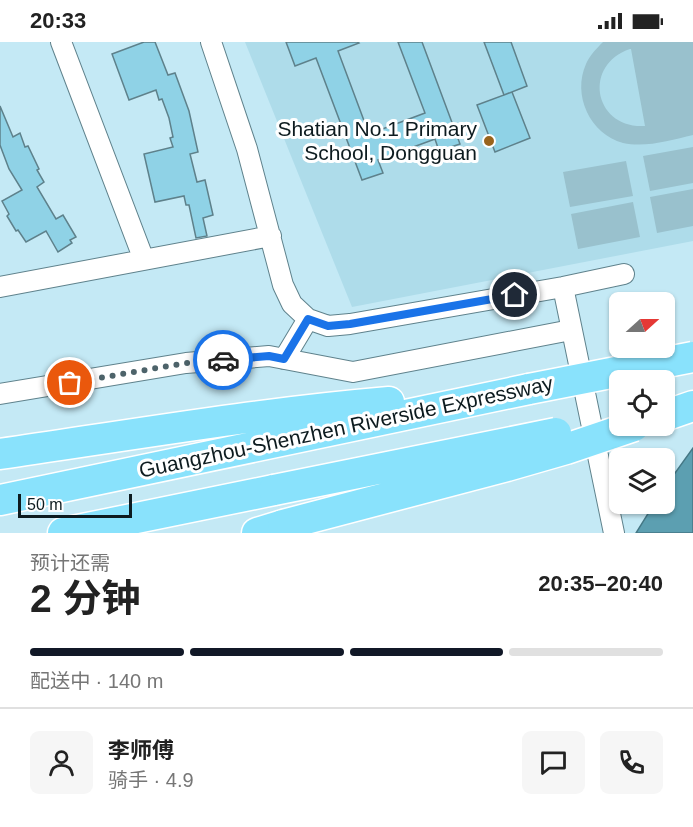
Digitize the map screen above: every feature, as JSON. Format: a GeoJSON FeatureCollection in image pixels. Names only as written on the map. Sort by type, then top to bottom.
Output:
{"type":"FeatureCollection","features":[{"type":"Feature","properties":{"kind":"highway","name":"Guangzhou-Shenzhen Riverside Expressway"},"geometry":{"type":"LineString","coordinates":[[0,500],[263,430],[529,389],[693,357]]}},
{"type":"Feature","properties":{"kind":"highway"},"geometry":{"type":"LineString","coordinates":[[675,409],[693,406]]}},
{"type":"Feature","properties":{"kind":"highway"},"geometry":{"type":"LineString","coordinates":[[675,412],[693,406]]}},
{"type":"Feature","properties":{"kind":"highway"},"geometry":{"type":"LineString","coordinates":[[63,533],[609,422]]}},
{"type":"Feature","properties":{"kind":"highway"},"geometry":{"type":"LineString","coordinates":[[0,454],[263,430]]}},
{"type":"Feature","properties":{"kind":"highway"},"geometry":{"type":"LineString","coordinates":[[270,529],[507,466],[609,434]]}},
{"type":"Feature","properties":{"kind":"street"},"geometry":{"type":"LineString","coordinates":[[61,42],[144,260]]}},
{"type":"Feature","properties":{"kind":"street"},"geometry":{"type":"LineString","coordinates":[[211,42],[247,149],[283,285],[292,304],[308,319],[328,326],[350,324],[624,274]]}},
{"type":"Feature","properties":{"kind":"street"},"geometry":{"type":"LineString","coordinates":[[0,287],[271,236]]}},
{"type":"Feature","properties":{"kind":"street"},"geometry":{"type":"LineString","coordinates":[[562,287],[612,528]]}},
{"type":"Feature","properties":{"kind":"street"},"geometry":{"type":"LineString","coordinates":[[284,359],[308,319]]}},
{"type":"Feature","properties":{"kind":"street"},"geometry":{"type":"LineString","coordinates":[[0,394],[186,363],[269,356],[353,372],[571,330]]}},
{"type":"Feature","properties":{"kind":"shaded area","name":"Shatian No.1 Primary School, Dongguan"},"geometry":{"type":"Polygon","coordinates":[[[245,42],[693,42],[693,241],[352,307],[245,42]]]}},
{"type":"Feature","properties":{"kind":"shaded area"},"geometry":{"type":"Polygon","coordinates":[[[603,42],[693,42],[693,135],[641,145],[623,143],[601,131],[587,112],[581,88],[586,64],[603,42]],[[631,49],[615,57],[605,68],[600,81],[600,95],[605,107],[614,117],[628,124],[645,126],[631,49]]]}},
{"type":"Feature","properties":{"kind":"shaded area"},"geometry":{"type":"Polygon","coordinates":[[[693,147],[693,183],[650,191],[643,156],[693,147]]]}},
{"type":"Feature","properties":{"kind":"shaded area"},"geometry":{"type":"Polygon","coordinates":[[[626,161],[633,196],[570,207],[563,172],[626,161]]]}},
{"type":"Feature","properties":{"kind":"shaded area"},"geometry":{"type":"Polygon","coordinates":[[[693,189],[693,226],[657,233],[650,197],[693,189]]]}},
{"type":"Feature","properties":{"kind":"shaded area"},"geometry":{"type":"Polygon","coordinates":[[[633,202],[640,237],[578,249],[571,214],[633,202]]]}},
{"type":"Feature","properties":{"kind":"shaded area"},"geometry":{"type":"Polygon","coordinates":[[[693,448],[693,533],[636,533],[648,514],[675,514],[675,473],[693,448]]]}},
{"type":"Feature","properties":{"kind":"building"},"geometry":{"type":"Polygon","coordinates":[[[144,42],[155,42],[168,75],[175,73],[189,111],[198,152],[190,154],[197,182],[205,180],[213,215],[203,218],[207,236],[196,238],[189,205],[186,205],[184,196],[155,202],[144,154],[173,147],[169,118],[156,90],[129,100],[112,54],[144,42]]]}},
{"type":"Feature","properties":{"kind":"building"},"geometry":{"type":"Polygon","coordinates":[[[286,42],[359,43],[338,51],[369,134],[425,113],[398,42],[422,42],[460,144],[439,151],[435,139],[378,160],[383,173],[362,180],[316,58],[295,66],[286,42]]]}},
{"type":"Feature","properties":{"kind":"building"},"geometry":{"type":"Polygon","coordinates":[[[484,42],[511,42],[527,86],[504,95],[484,42]]]}},
{"type":"Feature","properties":{"kind":"building"},"geometry":{"type":"Polygon","coordinates":[[[512,92],[530,138],[495,152],[477,105],[512,92]]]}},
{"type":"Feature","properties":{"kind":"building"},"geometry":{"type":"Polygon","coordinates":[[[0,106],[13,137],[20,133],[25,147],[28,146],[39,169],[37,170],[44,182],[37,187],[56,219],[63,215],[76,237],[70,240],[72,243],[58,252],[46,231],[26,242],[7,216],[9,214],[2,201],[22,190],[9,169],[0,145],[0,106]]]}},
{"type":"Feature","properties":{"kind":"way so far"},"geometry":{"type":"LineString","coordinates":[[70,383],[186,363],[223,360]]}},
{"type":"Feature","properties":{"kind":"place","name":"Shatian No.1 Primary School, Dongguan"},"geometry":{"type":"Point","coordinates":[489,141]}},
{"type":"Feature","properties":{"kind":"route"},"geometry":{"type":"LineString","coordinates":[[223,360],[269,356],[284,359],[308,319],[328,326],[350,324],[515,295]]}}]}
